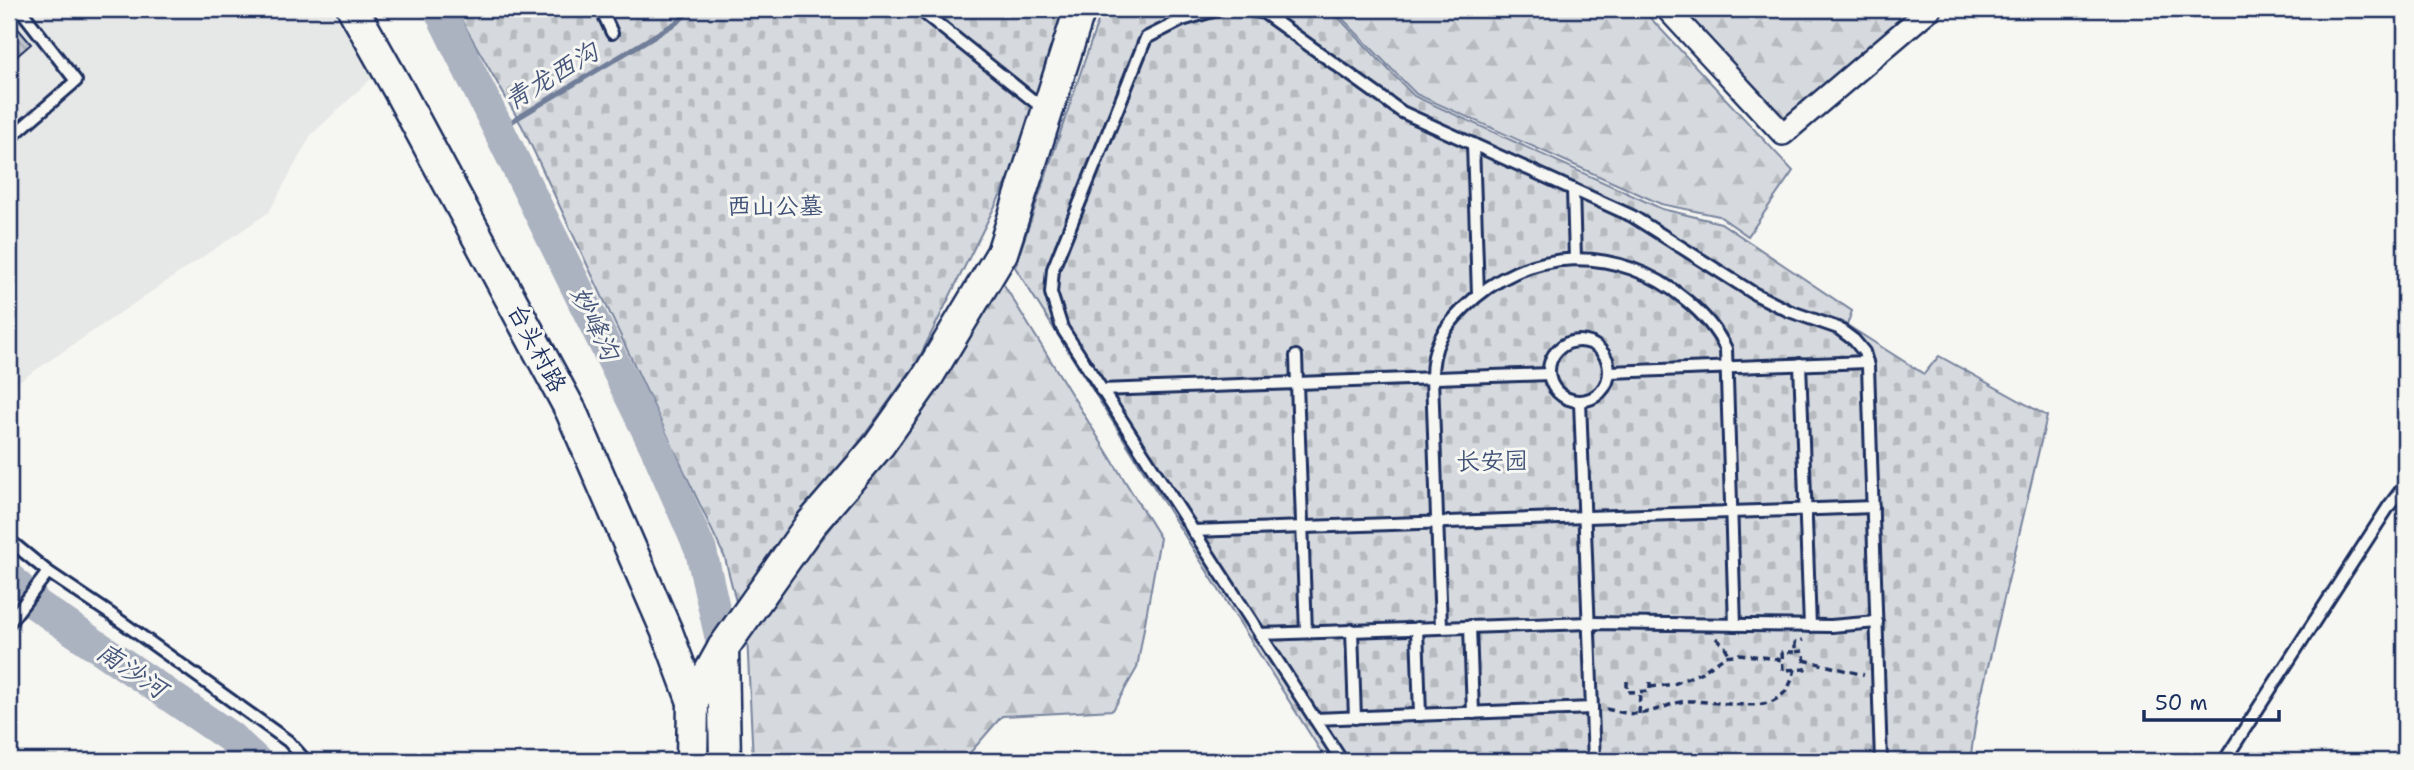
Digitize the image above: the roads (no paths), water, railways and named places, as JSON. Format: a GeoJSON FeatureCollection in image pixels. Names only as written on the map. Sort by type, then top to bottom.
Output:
{"type":"FeatureCollection","features":[{"type":"Feature","properties":{"kind":"street","name":"台头村路"},"geometry":{"type":"LineString","coordinates":[[353,9],[571,411],[667,632],[693,702]]}},
{"type":"Feature","properties":{"kind":"street"},"geometry":{"type":"LineString","coordinates":[[692,761],[693,702],[723,648],[810,526],[879,445],[928,376],[1002,253],[1080,9]]}},
{"type":"Feature","properties":{"kind":"street"},"geometry":{"type":"LineString","coordinates":[[1667,9],[1783,134],[1930,9]]}},
{"type":"Feature","properties":{"kind":"street"},"geometry":{"type":"LineString","coordinates":[[723,648],[725,761]]}},
{"type":"Feature","properties":{"kind":"lane"},"geometry":{"type":"LineString","coordinates":[[9,139],[76,81],[20,9]]}},
{"type":"Feature","properties":{"kind":"lane"},"geometry":{"type":"LineString","coordinates":[[601,9],[612,33]]}},
{"type":"Feature","properties":{"kind":"lane"},"geometry":{"type":"LineString","coordinates":[[919,9],[1047,111]]}},
{"type":"Feature","properties":{"kind":"lane"},"geometry":{"type":"LineString","coordinates":[[1220,9],[1182,20],[1146,38],[1053,269],[1051,293],[1062,328],[1342,761]]}},
{"type":"Feature","properties":{"kind":"lane"},"geometry":{"type":"LineString","coordinates":[[1245,9],[1264,13],[1402,112],[1632,216],[1755,294],[1789,312],[1838,328],[1854,340],[1864,352],[1867,362],[1881,761]]}},
{"type":"Feature","properties":{"kind":"lane"},"geometry":{"type":"LineString","coordinates":[[1473,144],[1478,294]]}},
{"type":"Feature","properties":{"kind":"lane"},"geometry":{"type":"LineString","coordinates":[[1573,189],[1575,259]]}},
{"type":"Feature","properties":{"kind":"lane"},"geometry":{"type":"LineString","coordinates":[[1441,627],[1432,378],[1435,346],[1478,294],[1503,278],[1560,259],[1588,258],[1618,264],[1670,286],[1699,310],[1718,333],[1726,349],[1735,625]]}},
{"type":"Feature","properties":{"kind":"lane"},"geometry":{"type":"LineString","coordinates":[[1583,341],[1601,350],[1607,358],[1610,372],[1605,388],[1599,396],[1580,402],[1561,396],[1554,389],[1549,374],[1551,360],[1556,351],[1564,345],[1583,341]]}},
{"type":"Feature","properties":{"kind":"lane"},"geometry":{"type":"LineString","coordinates":[[1296,356],[1306,632]]}},
{"type":"Feature","properties":{"kind":"lane"},"geometry":{"type":"LineString","coordinates":[[1610,372],[1867,362]]}},
{"type":"Feature","properties":{"kind":"lane"},"geometry":{"type":"LineString","coordinates":[[1800,365],[1810,626]]}},
{"type":"Feature","properties":{"kind":"lane"},"geometry":{"type":"LineString","coordinates":[[1101,390],[1549,374]]}},
{"type":"Feature","properties":{"kind":"lane"},"geometry":{"type":"LineString","coordinates":[[1580,402],[1594,761]]}},
{"type":"Feature","properties":{"kind":"lane"},"geometry":{"type":"LineString","coordinates":[[2224,761],[2405,485]]}},
{"type":"Feature","properties":{"kind":"lane"},"geometry":{"type":"LineString","coordinates":[[1193,531],[1873,506]]}},
{"type":"Feature","properties":{"kind":"lane"},"geometry":{"type":"LineString","coordinates":[[9,540],[48,572],[288,741],[306,761]]}},
{"type":"Feature","properties":{"kind":"lane"},"geometry":{"type":"LineString","coordinates":[[9,623],[48,572]]}},
{"type":"Feature","properties":{"kind":"lane"},"geometry":{"type":"LineString","coordinates":[[1260,634],[1590,623],[1810,626],[1877,622]]}},
{"type":"Feature","properties":{"kind":"lane"},"geometry":{"type":"LineString","coordinates":[[1470,626],[1473,713]]}},
{"type":"Feature","properties":{"kind":"lane"},"geometry":{"type":"LineString","coordinates":[[1417,628],[1420,715]]}},
{"type":"Feature","properties":{"kind":"lane"},"geometry":{"type":"LineString","coordinates":[[1352,630],[1355,718]]}},
{"type":"Feature","properties":{"kind":"lane"},"geometry":{"type":"LineString","coordinates":[[1315,719],[1592,708]]}},
{"type":"Feature","properties":{"kind":"waterway","name":"妙峰沟"},"geometry":{"type":"LineString","coordinates":[[439,9],[657,450],[701,551],[723,648]]}},
{"type":"Feature","properties":{"kind":"waterway","name":"青龙西沟"},"geometry":{"type":"LineString","coordinates":[[499,129],[679,21],[691,9]]}},
{"type":"Feature","properties":{"kind":"waterway","name":"南沙河"},"geometry":{"type":"LineString","coordinates":[[9,578],[37,605],[230,737],[256,761]]}},
{"type":"Feature","properties":{"kind":"park label","name":"西山公墓"},"geometry":{"type":"Point","coordinates":[775,206]}},
{"type":"Feature","properties":{"kind":"park label","name":"长安园"},"geometry":{"type":"Point","coordinates":[1492,461]}}]}
